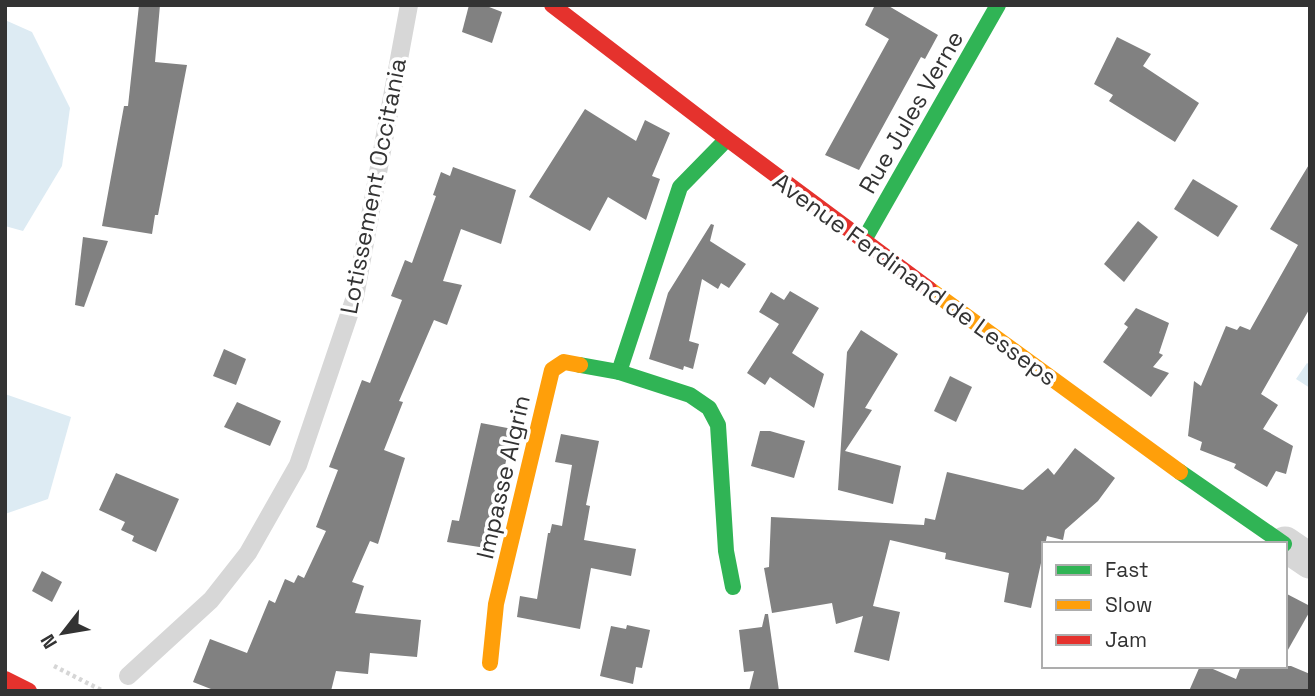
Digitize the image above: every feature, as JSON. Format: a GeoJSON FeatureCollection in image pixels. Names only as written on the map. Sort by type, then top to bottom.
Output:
{"type":"FeatureCollection","features":[{"type":"Feature","properties":{"kind":"street","name":"Avenue Ferdinand de Lesseps"},"geometry":{"type":"LineString","coordinates":[[552,5],[726,140],[1155,455],[1282,542]]}},
{"type":"Feature","properties":{"kind":"street","name":"Rue Jules Verne"},"geometry":{"type":"LineString","coordinates":[[864,240],[998,5]]}},
{"type":"Feature","properties":{"kind":"street"},"geometry":{"type":"LineString","coordinates":[[619,372],[680,187],[726,140]]}},
{"type":"Feature","properties":{"kind":"street","name":"Impasse Algrin"},"geometry":{"type":"LineString","coordinates":[[490,663],[496,604],[552,370],[564,362],[619,372],[690,395],[709,408],[718,425],[726,551],[733,587]]}},
{"type":"Feature","properties":{"kind":"street","name":"Avenue Ferdinand de Lesseps"},"geometry":{"type":"LineString","coordinates":[[1287,545],[1310,561]]}},
{"type":"Feature","properties":{"kind":"street"},"geometry":{"type":"LineString","coordinates":[[5,679],[29,691]]}},
{"type":"Feature","properties":{"kind":"lane","name":"Lotissement Occitania"},"geometry":{"type":"LineString","coordinates":[[128,676],[211,600],[248,554],[298,465],[355,297],[409,5]]}},
{"type":"Feature","properties":{"kind":"shaded area"},"geometry":{"type":"Polygon","coordinates":[[[5,20],[32,32],[70,108],[62,166],[23,231],[5,226],[5,20]]]}},
{"type":"Feature","properties":{"kind":"shaded area"},"geometry":{"type":"Polygon","coordinates":[[[1307,363],[1310,365],[1310,388],[1296,379],[1307,363]]]}},
{"type":"Feature","properties":{"kind":"shaded area"},"geometry":{"type":"Polygon","coordinates":[[[5,394],[71,417],[48,499],[5,514],[5,394]]]}},
{"type":"Feature","properties":{"kind":"building"},"geometry":{"type":"Polygon","coordinates":[[[139,5],[160,5],[155,62],[187,65],[152,234],[102,226],[124,106],[128,106],[139,5]]]}},
{"type":"Feature","properties":{"kind":"building"},"geometry":{"type":"Polygon","coordinates":[[[469,5],[484,5],[502,12],[492,43],[462,32],[469,5]]]}},
{"type":"Feature","properties":{"kind":"building"},"geometry":{"type":"Polygon","coordinates":[[[875,5],[887,5],[938,35],[925,59],[921,57],[859,170],[825,155],[889,39],[865,25],[875,5]]]}},
{"type":"Feature","properties":{"kind":"building"},"geometry":{"type":"Polygon","coordinates":[[[1117,37],[1151,54],[1143,66],[1199,103],[1175,142],[1109,101],[1113,95],[1094,84],[1117,37]]]}},
{"type":"Feature","properties":{"kind":"building"},"geometry":{"type":"Polygon","coordinates":[[[585,109],[636,141],[645,120],[670,133],[652,176],[660,179],[646,220],[608,197],[590,231],[529,197],[585,109]]]}},
{"type":"Feature","properties":{"kind":"building"},"geometry":{"type":"Polygon","coordinates":[[[1310,163],[1310,308],[1261,394],[1278,405],[1263,429],[1293,446],[1286,474],[1276,471],[1267,487],[1234,468],[1236,464],[1200,450],[1202,442],[1188,436],[1194,381],[1201,386],[1226,326],[1237,330],[1240,326],[1250,330],[1298,245],[1270,229],[1310,163]]]}},
{"type":"Feature","properties":{"kind":"building"},"geometry":{"type":"Polygon","coordinates":[[[453,167],[516,190],[501,244],[461,229],[443,281],[462,285],[447,325],[434,320],[399,401],[403,402],[384,450],[405,458],[378,544],[370,541],[352,582],[364,586],[355,613],[421,620],[417,657],[370,653],[368,674],[336,671],[331,691],[216,691],[193,682],[210,639],[247,653],[269,600],[275,603],[285,579],[294,583],[298,575],[304,578],[326,531],[316,527],[338,470],[329,467],[362,380],[370,383],[402,300],[391,296],[405,260],[412,263],[436,196],[433,195],[441,172],[450,176],[453,167]]]}},
{"type":"Feature","properties":{"kind":"building"},"geometry":{"type":"Polygon","coordinates":[[[1193,179],[1238,206],[1218,237],[1174,209],[1193,179]]]}},
{"type":"Feature","properties":{"kind":"building"},"geometry":{"type":"Polygon","coordinates":[[[1138,221],[1158,237],[1124,282],[1104,264],[1138,221]]]}},
{"type":"Feature","properties":{"kind":"building"},"geometry":{"type":"Polygon","coordinates":[[[711,224],[714,225],[710,241],[746,264],[729,288],[721,283],[718,289],[702,279],[689,341],[699,344],[693,369],[684,366],[683,370],[649,359],[668,293],[711,224]]]}},
{"type":"Feature","properties":{"kind":"building"},"geometry":{"type":"Polygon","coordinates":[[[83,237],[108,241],[84,307],[75,305],[83,237]]]}},
{"type":"Feature","properties":{"kind":"building"},"geometry":{"type":"Polygon","coordinates":[[[790,291],[819,308],[792,353],[824,374],[814,408],[770,377],[765,385],[747,373],[779,324],[759,312],[771,292],[784,300],[790,291]]]}},
{"type":"Feature","properties":{"kind":"building"},"geometry":{"type":"Polygon","coordinates":[[[1136,308],[1169,323],[1159,353],[1163,355],[1153,367],[1169,373],[1151,397],[1103,362],[1128,327],[1124,324],[1136,308]]]}},
{"type":"Feature","properties":{"kind":"building"},"geometry":{"type":"Polygon","coordinates":[[[861,330],[898,354],[865,408],[872,410],[845,451],[901,466],[893,504],[838,490],[847,352],[861,330]]]}},
{"type":"Feature","properties":{"kind":"building"},"geometry":{"type":"Polygon","coordinates":[[[224,349],[246,359],[236,385],[213,376],[224,349]]]}},
{"type":"Feature","properties":{"kind":"building"},"geometry":{"type":"Polygon","coordinates":[[[950,376],[972,387],[956,422],[934,411],[950,376]]]}},
{"type":"Feature","properties":{"kind":"building"},"geometry":{"type":"Polygon","coordinates":[[[237,402],[281,421],[270,446],[224,427],[237,402]]]}},
{"type":"Feature","properties":{"kind":"building"},"geometry":{"type":"Polygon","coordinates":[[[481,423],[512,429],[486,548],[447,542],[452,520],[459,521],[481,423]]]}},
{"type":"Feature","properties":{"kind":"building"},"geometry":{"type":"Polygon","coordinates":[[[760,431],[770,431],[805,441],[794,478],[751,466],[760,431]]]}},
{"type":"Feature","properties":{"kind":"building"},"geometry":{"type":"Polygon","coordinates":[[[561,434],[599,441],[586,505],[590,506],[584,540],[636,549],[631,576],[591,568],[580,629],[517,617],[520,596],[537,599],[548,533],[552,524],[562,526],[572,465],[555,462],[561,434]]]}},
{"type":"Feature","properties":{"kind":"building"},"geometry":{"type":"Polygon","coordinates":[[[1075,448],[1115,478],[1098,501],[1065,530],[1063,540],[1047,536],[1046,542],[1042,542],[1042,558],[1031,608],[1004,602],[1009,573],[945,559],[946,553],[890,540],[873,606],[900,612],[889,661],[854,652],[863,616],[836,624],[832,603],[772,613],[764,568],[769,567],[771,517],[924,525],[925,518],[935,520],[947,472],[1023,490],[1048,468],[1054,475],[1075,448]]]}},
{"type":"Feature","properties":{"kind":"building"},"geometry":{"type":"Polygon","coordinates":[[[116,473],[179,499],[156,552],[132,541],[134,536],[121,530],[125,522],[99,510],[116,473]]]}},
{"type":"Feature","properties":{"kind":"building"},"geometry":{"type":"Polygon","coordinates":[[[42,571],[62,582],[52,602],[32,591],[42,571]]]}},
{"type":"Feature","properties":{"kind":"building"},"geometry":{"type":"Polygon","coordinates":[[[1287,594],[1310,606],[1310,611],[1287,651],[1287,594]]]}},
{"type":"Feature","properties":{"kind":"building"},"geometry":{"type":"Polygon","coordinates":[[[765,614],[768,614],[779,691],[749,691],[754,671],[744,672],[739,630],[762,627],[765,614]]]}},
{"type":"Feature","properties":{"kind":"building"},"geometry":{"type":"Polygon","coordinates":[[[627,625],[650,630],[642,668],[636,667],[633,684],[600,676],[611,626],[626,629],[627,625]]]}},
{"type":"Feature","properties":{"kind":"building"},"geometry":{"type":"Polygon","coordinates":[[[1291,666],[1310,674],[1310,691],[1189,691],[1199,668],[1211,668],[1236,679],[1240,668],[1291,666]]]}},
{"type":"Feature","properties":{"kind":"traffic: fast"},"geometry":{"type":"LineString","coordinates":[[864,240],[998,5]]}},
{"type":"Feature","properties":{"kind":"traffic: fast"},"geometry":{"type":"LineString","coordinates":[[580,365],[619,372],[680,187],[726,140]]}},
{"type":"Feature","properties":{"kind":"traffic: fast"},"geometry":{"type":"LineString","coordinates":[[619,372],[690,395],[709,408],[718,425],[726,551],[733,587]]}},
{"type":"Feature","properties":{"kind":"traffic: fast"},"geometry":{"type":"LineString","coordinates":[[1180,472],[1281,542]]}},
{"type":"Feature","properties":{"kind":"traffic: slow"},"geometry":{"type":"LineString","coordinates":[[929,289],[1180,472]]}},
{"type":"Feature","properties":{"kind":"traffic: slow"},"geometry":{"type":"LineString","coordinates":[[490,663],[496,604],[552,370],[564,362],[580,365]]}},
{"type":"Feature","properties":{"kind":"traffic: jam"},"geometry":{"type":"LineString","coordinates":[[552,5],[929,289]]}},
{"type":"Feature","properties":{"kind":"traffic: jam"},"geometry":{"type":"LineString","coordinates":[[5,679],[29,691]]}}]}
